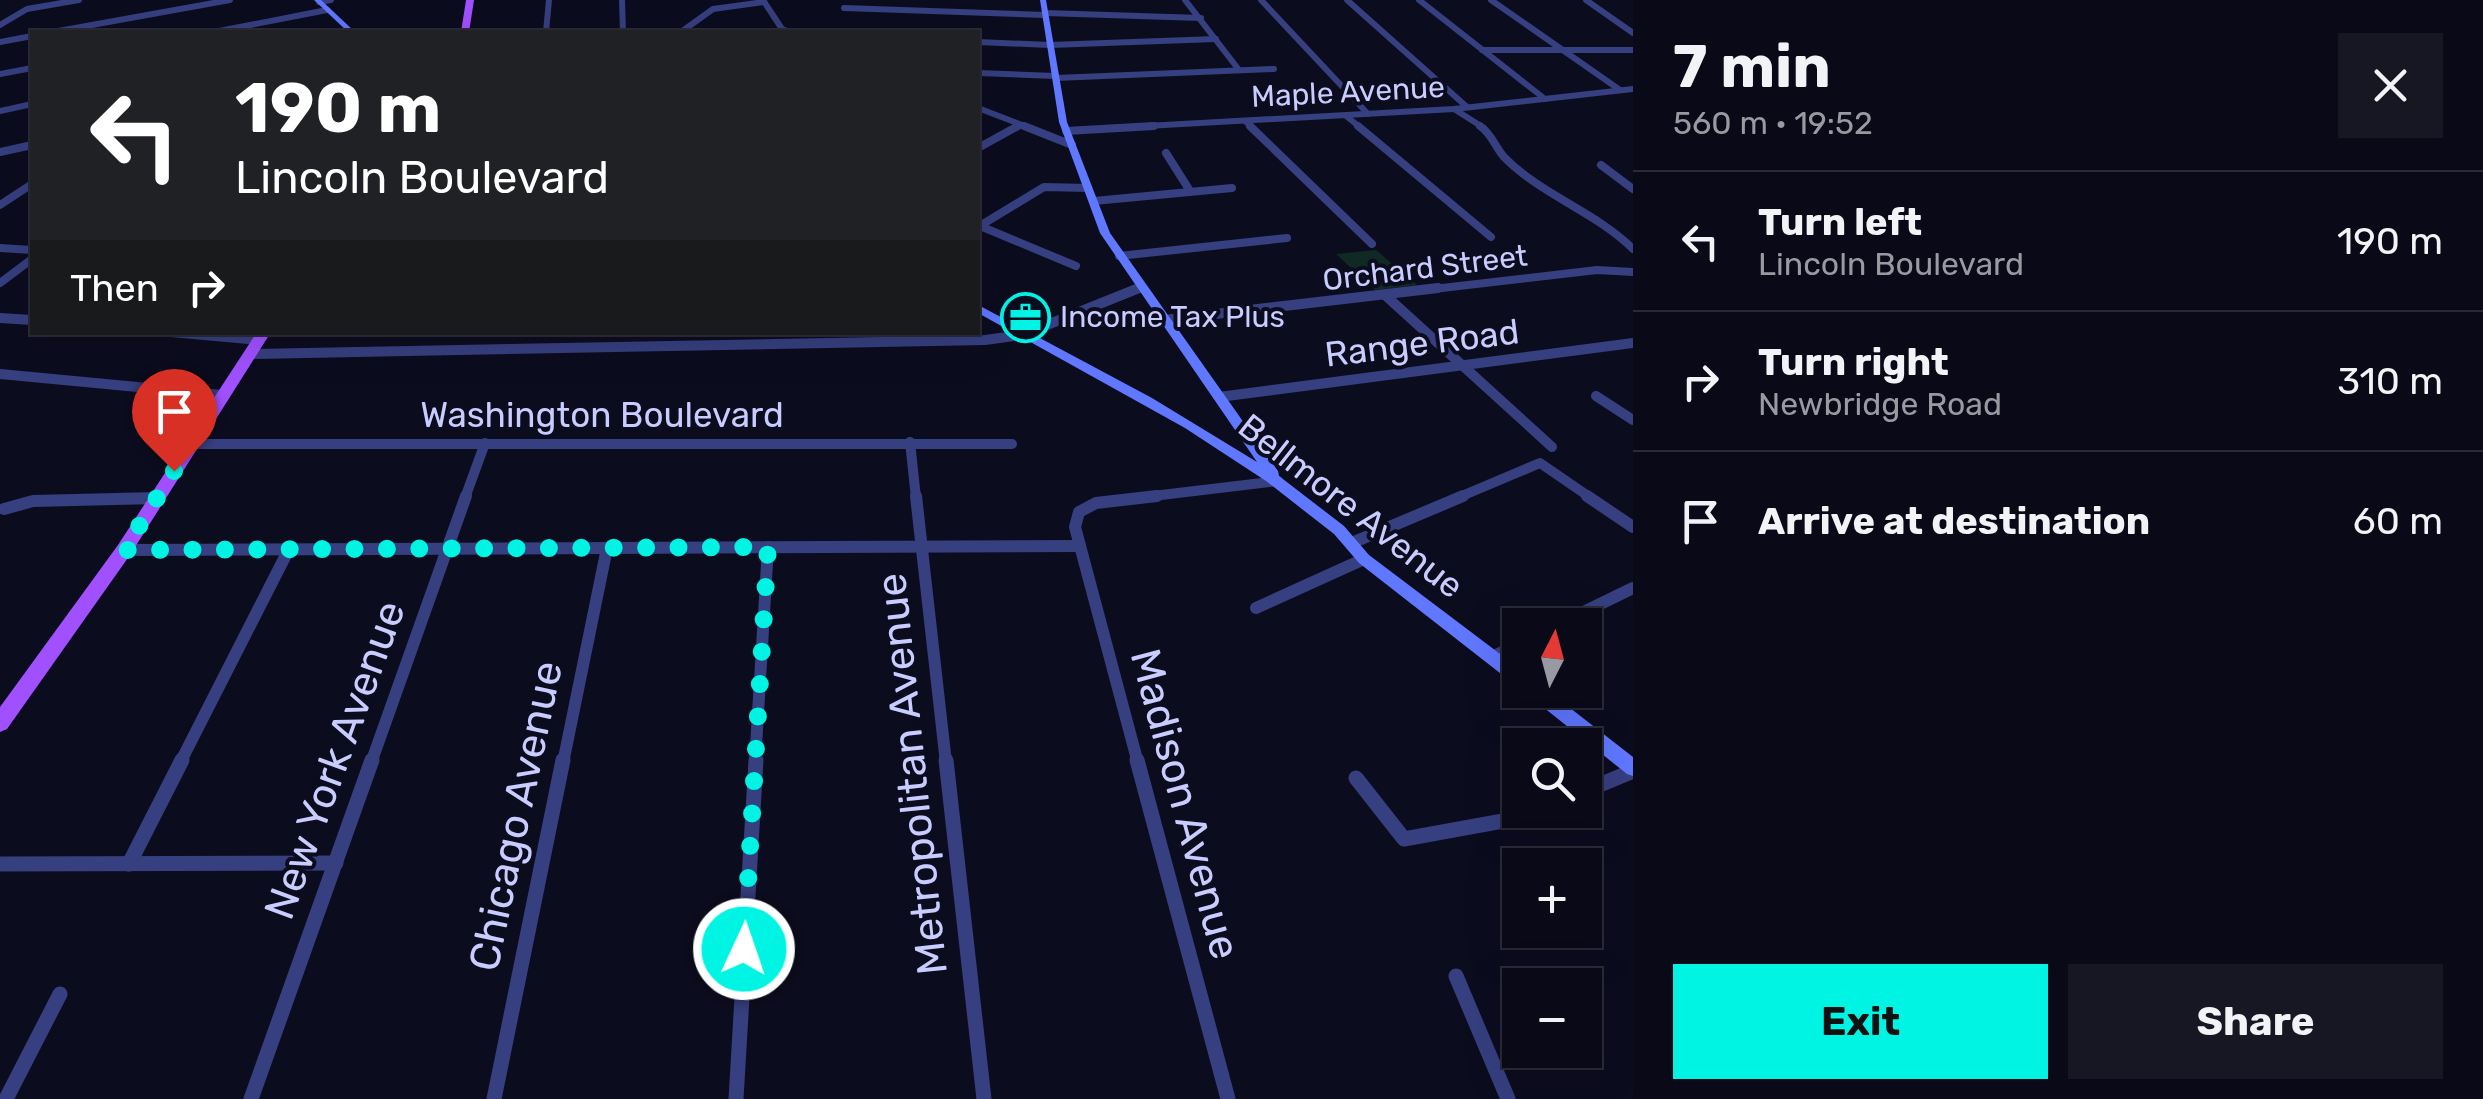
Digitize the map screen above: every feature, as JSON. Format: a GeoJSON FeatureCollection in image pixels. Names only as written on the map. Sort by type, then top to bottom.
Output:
{"type":"FeatureCollection","features":[{"type":"Feature","properties":{"kind":"main road"},"geometry":{"type":"LineString","coordinates":[[465,30],[470,0]]}},
{"type":"Feature","properties":{"kind":"main road"},"geometry":{"type":"LineString","coordinates":[[318,1],[350,30]]}},
{"type":"Feature","properties":{"kind":"main road"},"geometry":{"type":"LineString","coordinates":[[1044,9],[1066,131],[1105,233],[1278,481]]}},
{"type":"Feature","properties":{"kind":"main road","name":"Bellmore Avenue"},"geometry":{"type":"LineString","coordinates":[[980,311],[1225,446],[1278,481],[1354,542],[1364,558],[1502,665]]}},
{"type":"Feature","properties":{"kind":"main road"},"geometry":{"type":"LineString","coordinates":[[0,723],[124,550],[258,342]]}},
{"type":"Feature","properties":{"kind":"main road"},"geometry":{"type":"LineString","coordinates":[[1557,708],[1633,769]]}},
{"type":"Feature","properties":{"kind":"street"},"geometry":{"type":"LineString","coordinates":[[30,0],[33,8]]}},
{"type":"Feature","properties":{"kind":"street"},"geometry":{"type":"LineString","coordinates":[[0,25],[33,8],[80,0]]}},
{"type":"Feature","properties":{"kind":"street"},"geometry":{"type":"LineString","coordinates":[[64,30],[230,0]]}},
{"type":"Feature","properties":{"kind":"street"},"geometry":{"type":"LineString","coordinates":[[318,1],[331,0]]}},
{"type":"Feature","properties":{"kind":"street"},"geometry":{"type":"LineString","coordinates":[[546,30],[549,0]]}},
{"type":"Feature","properties":{"kind":"street"},"geometry":{"type":"LineString","coordinates":[[622,0],[623,30]]}},
{"type":"Feature","properties":{"kind":"street"},"geometry":{"type":"LineString","coordinates":[[1185,0],[1238,70]]}},
{"type":"Feature","properties":{"kind":"street"},"geometry":{"type":"LineString","coordinates":[[1260,0],[1368,114]]}},
{"type":"Feature","properties":{"kind":"street"},"geometry":{"type":"LineString","coordinates":[[1347,0],[1468,107]]}},
{"type":"Feature","properties":{"kind":"street"},"geometry":{"type":"LineString","coordinates":[[1419,0],[1545,99]]}},
{"type":"Feature","properties":{"kind":"street"},"geometry":{"type":"LineString","coordinates":[[1491,0],[1620,90]]}},
{"type":"Feature","properties":{"kind":"street"},"geometry":{"type":"LineString","coordinates":[[1586,0],[1633,33]]}},
{"type":"Feature","properties":{"kind":"street"},"geometry":{"type":"LineString","coordinates":[[683,30],[712,9],[763,1],[781,30]]}},
{"type":"Feature","properties":{"kind":"street"},"geometry":{"type":"LineString","coordinates":[[844,8],[1044,9],[1201,18]]}},
{"type":"Feature","properties":{"kind":"street"},"geometry":{"type":"LineString","coordinates":[[874,21],[876,9]]}},
{"type":"Feature","properties":{"kind":"street"},"geometry":{"type":"LineString","coordinates":[[224,30],[327,10]]}},
{"type":"Feature","properties":{"kind":"street"},"geometry":{"type":"LineString","coordinates":[[0,42],[30,36]]}},
{"type":"Feature","properties":{"kind":"street"},"geometry":{"type":"LineString","coordinates":[[980,42],[1050,45],[1216,40]]}},
{"type":"Feature","properties":{"kind":"street"},"geometry":{"type":"LineString","coordinates":[[1482,50],[1633,50]]}},
{"type":"Feature","properties":{"kind":"street"},"geometry":{"type":"LineString","coordinates":[[0,74],[30,68]]}},
{"type":"Feature","properties":{"kind":"street"},"geometry":{"type":"LineString","coordinates":[[980,73],[1056,77],[1274,69]]}},
{"type":"Feature","properties":{"kind":"street","name":"Maple Avenue"},"geometry":{"type":"LineString","coordinates":[[1066,131],[1468,107],[1633,89]]}},
{"type":"Feature","properties":{"kind":"street"},"geometry":{"type":"LineString","coordinates":[[0,110],[30,104]]}},
{"type":"Feature","properties":{"kind":"street"},"geometry":{"type":"LineString","coordinates":[[1454,108],[1488,131],[1503,156],[1573,209],[1616,232],[1633,248]]}},
{"type":"Feature","properties":{"kind":"street"},"geometry":{"type":"LineString","coordinates":[[980,109],[1072,145]]}},
{"type":"Feature","properties":{"kind":"street"},"geometry":{"type":"LineString","coordinates":[[1346,116],[1491,237]]}},
{"type":"Feature","properties":{"kind":"street"},"geometry":{"type":"LineString","coordinates":[[1246,121],[1372,244]]}},
{"type":"Feature","properties":{"kind":"street"},"geometry":{"type":"LineString","coordinates":[[980,147],[1020,125]]}},
{"type":"Feature","properties":{"kind":"street"},"geometry":{"type":"LineString","coordinates":[[0,152],[30,145]]}},
{"type":"Feature","properties":{"kind":"street"},"geometry":{"type":"LineString","coordinates":[[1166,153],[1190,191]]}},
{"type":"Feature","properties":{"kind":"street"},"geometry":{"type":"LineString","coordinates":[[1601,165],[1633,189]]}},
{"type":"Feature","properties":{"kind":"street"},"geometry":{"type":"LineString","coordinates":[[980,225],[1044,187],[1088,188]]}},
{"type":"Feature","properties":{"kind":"street"},"geometry":{"type":"LineString","coordinates":[[1094,201],[1232,188]]}},
{"type":"Feature","properties":{"kind":"street"},"geometry":{"type":"LineString","coordinates":[[0,205],[27,191]]}},
{"type":"Feature","properties":{"kind":"street"},"geometry":{"type":"LineString","coordinates":[[980,226],[1076,266]]}},
{"type":"Feature","properties":{"kind":"street"},"geometry":{"type":"LineString","coordinates":[[1119,256],[1287,238]]}},
{"type":"Feature","properties":{"kind":"street"},"geometry":{"type":"LineString","coordinates":[[0,248],[30,250]]}},
{"type":"Feature","properties":{"kind":"street"},"geometry":{"type":"LineString","coordinates":[[0,283],[30,260]]}},
{"type":"Feature","properties":{"kind":"street","name":"Orchard Street"},"geometry":{"type":"LineString","coordinates":[[1164,320],[1597,270],[1633,272]]}},
{"type":"Feature","properties":{"kind":"street"},"geometry":{"type":"LineString","coordinates":[[197,335],[258,342],[946,341],[1022,335],[1140,288]]}},
{"type":"Feature","properties":{"kind":"street"},"geometry":{"type":"LineString","coordinates":[[1386,295],[1552,447]]}},
{"type":"Feature","properties":{"kind":"street"},"geometry":{"type":"LineString","coordinates":[[0,318],[30,320]]}},
{"type":"Feature","properties":{"kind":"street","name":"Range Road"},"geometry":{"type":"LineString","coordinates":[[1219,397],[1633,343]]}},
{"type":"Feature","properties":{"kind":"street"},"geometry":{"type":"LineString","coordinates":[[0,374],[222,395]]}},
{"type":"Feature","properties":{"kind":"street"},"geometry":{"type":"LineString","coordinates":[[1596,396],[1633,420]]}},
{"type":"Feature","properties":{"kind":"street","name":"Metropolitan Avenue"},"geometry":{"type":"LineString","coordinates":[[910,442],[984,1099]]}},
{"type":"Feature","properties":{"kind":"street","name":"Washington Boulevard"},"geometry":{"type":"LineString","coordinates":[[192,444],[1012,444]]}},
{"type":"Feature","properties":{"kind":"street","name":"New York Avenue"},"geometry":{"type":"LineString","coordinates":[[251,1099],[485,444]]}},
{"type":"Feature","properties":{"kind":"street"},"geometry":{"type":"LineString","coordinates":[[1354,542],[1540,463],[1633,527]]}},
{"type":"Feature","properties":{"kind":"street","name":"Madison Avenue"},"geometry":{"type":"LineString","coordinates":[[1228,1099],[1075,527],[1079,512],[1096,503],[1278,481]]}},
{"type":"Feature","properties":{"kind":"street"},"geometry":{"type":"LineString","coordinates":[[1,508],[33,501],[157,498]]}},
{"type":"Feature","properties":{"kind":"street"},"geometry":{"type":"LineString","coordinates":[[124,550],[1080,546]]}},
{"type":"Feature","properties":{"kind":"street"},"geometry":{"type":"LineString","coordinates":[[736,1099],[768,547]]}},
{"type":"Feature","properties":{"kind":"street","name":"Chicago Avenue"},"geometry":{"type":"LineString","coordinates":[[494,1099],[607,548]]}},
{"type":"Feature","properties":{"kind":"street"},"geometry":{"type":"LineString","coordinates":[[128,864],[289,549]]}},
{"type":"Feature","properties":{"kind":"street"},"geometry":{"type":"LineString","coordinates":[[1256,608],[1364,558]]}},
{"type":"Feature","properties":{"kind":"street"},"geometry":{"type":"LineString","coordinates":[[1592,608],[1633,588]]}},
{"type":"Feature","properties":{"kind":"street"},"geometry":{"type":"LineString","coordinates":[[1492,657],[1502,652]]}},
{"type":"Feature","properties":{"kind":"street"},"geometry":{"type":"LineString","coordinates":[[1602,783],[1633,769]]}},
{"type":"Feature","properties":{"kind":"street"},"geometry":{"type":"LineString","coordinates":[[1356,778],[1404,839],[1502,821]]}},
{"type":"Feature","properties":{"kind":"street"},"geometry":{"type":"LineString","coordinates":[[0,864],[336,863]]}},
{"type":"Feature","properties":{"kind":"street"},"geometry":{"type":"LineString","coordinates":[[1456,976],[1508,1099]]}},
{"type":"Feature","properties":{"kind":"street"},"geometry":{"type":"LineString","coordinates":[[6,1099],[60,994]]}},
{"type":"Feature","properties":{"kind":"green space"},"geometry":{"type":"Polygon","coordinates":[[[1376,250],[1417,285],[1375,290],[1336,254],[1376,250]]]}},
{"type":"Feature","properties":{"kind":"place","name":"Income Tax Plus"},"geometry":{"type":"Point","coordinates":[1025,317]}},
{"type":"Feature","properties":{"kind":"route"},"geometry":{"type":"LineString","coordinates":[[174,471],[124,550],[768,547],[744,949]]}}]}
